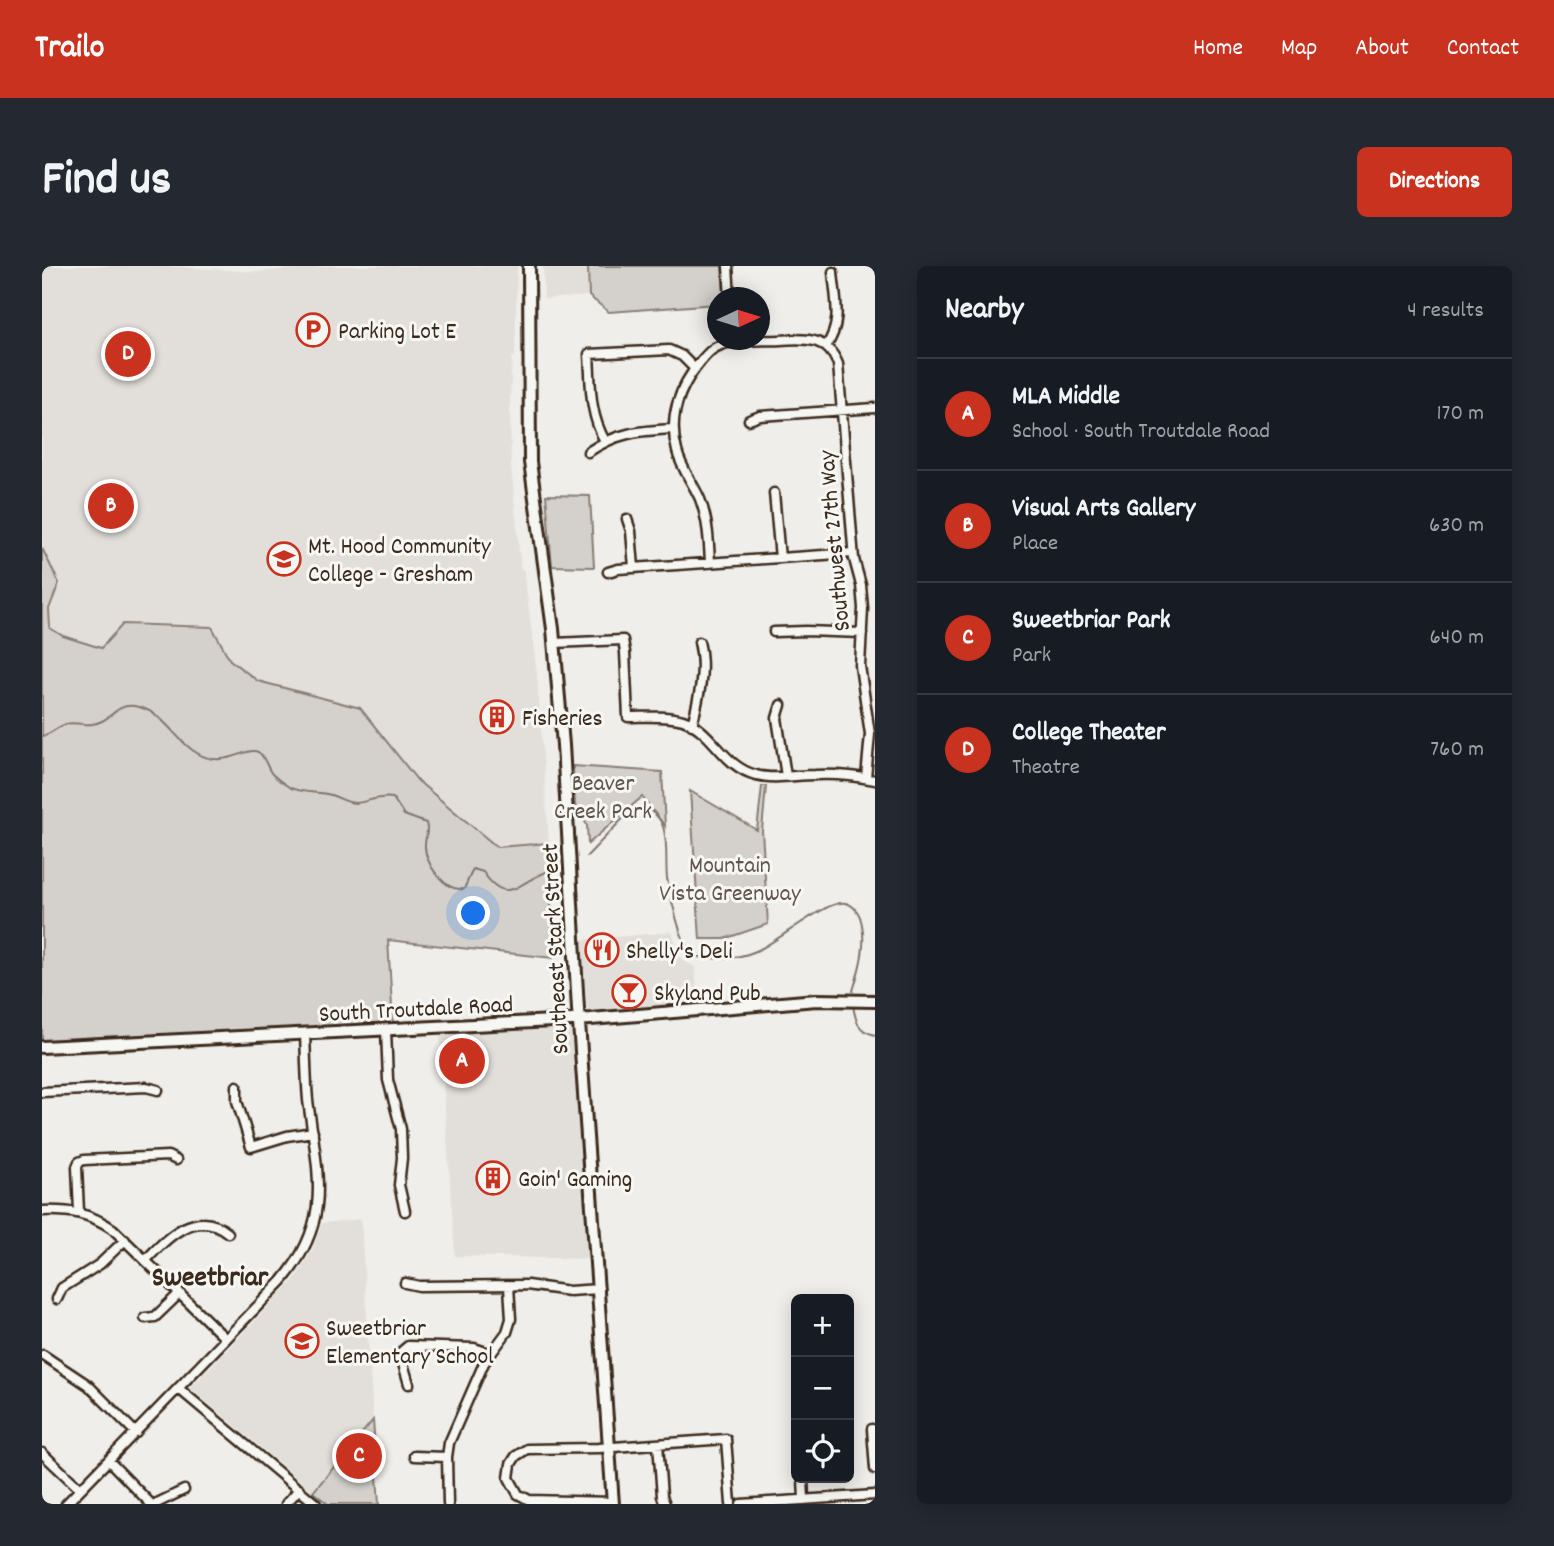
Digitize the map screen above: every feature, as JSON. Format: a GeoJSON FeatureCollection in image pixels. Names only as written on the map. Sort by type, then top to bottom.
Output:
{"type":"FeatureCollection","features":[{"type":"Feature","properties":{"kind":"main road","name":"Southeast Stark Street"},"geometry":{"type":"LineString","coordinates":[[529,266],[530,462],[554,643],[571,860],[579,1020],[613,1503]]}},
{"type":"Feature","properties":{"kind":"main road","name":"South Troutdale Road"},"geometry":{"type":"LineString","coordinates":[[42,1047],[579,1020],[817,1000],[875,1001]]}},
{"type":"Feature","properties":{"kind":"street"},"geometry":{"type":"LineString","coordinates":[[729,266],[730,287]]}},
{"type":"Feature","properties":{"kind":"street"},"geometry":{"type":"LineString","coordinates":[[770,339],[803,338],[826,346],[837,327],[833,272]]}},
{"type":"Feature","properties":{"kind":"street","name":"Southwest 27th Way"},"geometry":{"type":"LineString","coordinates":[[826,346],[838,365],[853,553],[862,592],[860,667],[870,734],[870,779]]}},
{"type":"Feature","properties":{"kind":"street"},"geometry":{"type":"LineString","coordinates":[[605,441],[594,419],[589,354],[669,350],[682,356],[695,369]]}},
{"type":"Feature","properties":{"kind":"street"},"geometry":{"type":"LineString","coordinates":[[710,563],[708,529],[703,509],[679,459],[673,429],[679,398],[695,369],[712,350]]}},
{"type":"Feature","properties":{"kind":"street"},"geometry":{"type":"LineString","coordinates":[[749,420],[760,416],[874,408]]}},
{"type":"Feature","properties":{"kind":"street"},"geometry":{"type":"LineString","coordinates":[[588,452],[605,441],[634,431],[673,429]]}},
{"type":"Feature","properties":{"kind":"street"},"geometry":{"type":"LineString","coordinates":[[774,493],[780,558]]}},
{"type":"Feature","properties":{"kind":"street"},"geometry":{"type":"LineString","coordinates":[[627,519],[631,531],[634,568]]}},
{"type":"Feature","properties":{"kind":"street"},"geometry":{"type":"LineString","coordinates":[[608,572],[853,553]]}},
{"type":"Feature","properties":{"kind":"street"},"geometry":{"type":"LineString","coordinates":[[774,632],[862,633]]}},
{"type":"Feature","properties":{"kind":"street"},"geometry":{"type":"LineString","coordinates":[[554,643],[623,640],[628,717],[684,720],[706,735],[728,760],[754,775],[832,775],[870,779]]}},
{"type":"Feature","properties":{"kind":"street"},"geometry":{"type":"LineString","coordinates":[[692,725],[702,671],[699,642]]}},
{"type":"Feature","properties":{"kind":"street"},"geometry":{"type":"LineString","coordinates":[[781,705],[777,718],[786,776]]}},
{"type":"Feature","properties":{"kind":"street"},"geometry":{"type":"LineString","coordinates":[[386,1030],[388,1080],[401,1129],[399,1185],[405,1211]]}},
{"type":"Feature","properties":{"kind":"street"},"geometry":{"type":"LineString","coordinates":[[66,1504],[287,1275],[307,1243],[317,1210],[320,1188],[308,1096],[305,1034]]}},
{"type":"Feature","properties":{"kind":"street"},"geometry":{"type":"LineString","coordinates":[[237,1086],[237,1101],[251,1147],[287,1136],[313,1132]]}},
{"type":"Feature","properties":{"kind":"street"},"geometry":{"type":"LineString","coordinates":[[42,1092],[146,1087],[158,1090]]}},
{"type":"Feature","properties":{"kind":"street"},"geometry":{"type":"LineString","coordinates":[[79,1212],[79,1162],[168,1156],[176,1160]]}},
{"type":"Feature","properties":{"kind":"street"},"geometry":{"type":"LineString","coordinates":[[42,1211],[79,1212],[98,1219],[146,1259],[226,1339]]}},
{"type":"Feature","properties":{"kind":"street"},"geometry":{"type":"LineString","coordinates":[[146,1259],[165,1240],[184,1228],[211,1223],[219,1225],[228,1233]]}},
{"type":"Feature","properties":{"kind":"street"},"geometry":{"type":"LineString","coordinates":[[57,1299],[62,1288],[100,1264],[125,1240]]}},
{"type":"Feature","properties":{"kind":"street"},"geometry":{"type":"LineString","coordinates":[[405,1283],[419,1286],[527,1285],[569,1291],[599,1289]]}},
{"type":"Feature","properties":{"kind":"street"},"geometry":{"type":"LineString","coordinates":[[448,1504],[447,1457],[457,1424],[489,1353],[510,1326],[509,1286]]}},
{"type":"Feature","properties":{"kind":"street"},"geometry":{"type":"LineString","coordinates":[[145,1318],[155,1317],[180,1293]]}},
{"type":"Feature","properties":{"kind":"street"},"geometry":{"type":"LineString","coordinates":[[409,1384],[401,1357],[402,1351],[408,1346],[474,1348],[489,1353]]}},
{"type":"Feature","properties":{"kind":"street"},"geometry":{"type":"LineString","coordinates":[[43,1355],[88,1385],[136,1433]]}},
{"type":"Feature","properties":{"kind":"street"},"geometry":{"type":"LineString","coordinates":[[178,1388],[316,1504]]}},
{"type":"Feature","properties":{"kind":"street"},"geometry":{"type":"LineString","coordinates":[[872,1429],[875,1469]]}},
{"type":"Feature","properties":{"kind":"street"},"geometry":{"type":"LineString","coordinates":[[613,1503],[529,1500],[518,1494],[509,1478],[511,1464],[516,1456],[527,1449],[610,1447],[726,1439],[731,1504]]}},
{"type":"Feature","properties":{"kind":"street"},"geometry":{"type":"LineString","coordinates":[[658,1444],[664,1504]]}},
{"type":"Feature","properties":{"kind":"street"},"geometry":{"type":"LineString","coordinates":[[42,1453],[80,1489]]}},
{"type":"Feature","properties":{"kind":"street"},"geometry":{"type":"LineString","coordinates":[[414,1456],[447,1457]]}},
{"type":"Feature","properties":{"kind":"street"},"geometry":{"type":"LineString","coordinates":[[109,1461],[153,1504],[184,1490]]}},
{"type":"Feature","properties":{"kind":"street"},"geometry":{"type":"LineString","coordinates":[[803,1483],[804,1500]]}},
{"type":"Feature","properties":{"kind":"street"},"geometry":{"type":"LineString","coordinates":[[286,1504],[299,1489]]}},
{"type":"Feature","properties":{"kind":"street"},"geometry":{"type":"LineString","coordinates":[[741,1504],[875,1495]]}},
{"type":"Feature","properties":{"kind":"shaded area","name":"Mt. Hood Community College - Gresham"},"geometry":{"type":"Polygon","coordinates":[[[42,266],[165,266],[257,272],[327,266],[517,266],[515,357],[512,357],[510,400],[511,466],[521,570],[524,570],[537,674],[549,843],[497,847],[418,781],[360,708],[258,681],[230,660],[212,627],[101,648],[63,636],[50,628],[49,609],[59,583],[42,548],[42,266]]]}},
{"type":"Feature","properties":{"kind":"shaded area"},"geometry":{"type":"Polygon","coordinates":[[[543,266],[588,266],[589,296],[544,299],[543,266]]]}},
{"type":"Feature","properties":{"kind":"shaded area"},"geometry":{"type":"Polygon","coordinates":[[[672,932],[681,959],[695,967],[698,1005],[593,1014],[587,1010],[582,940],[672,932]]]}},
{"type":"Feature","properties":{"kind":"shaded area"},"geometry":{"type":"Polygon","coordinates":[[[565,1027],[571,1032],[589,1231],[589,1259],[455,1256],[440,1035],[565,1027]]]}},
{"type":"Feature","properties":{"kind":"shaded area","name":"Sweetbriar Elementary School"},"geometry":{"type":"Polygon","coordinates":[[[361,1219],[373,1420],[313,1492],[190,1388],[295,1279],[312,1251],[322,1223],[361,1219]]]}},
{"type":"Feature","properties":{"kind":"green space"},"geometry":{"type":"Polygon","coordinates":[[[588,266],[722,266],[723,287],[707,287],[707,305],[609,312],[589,296],[588,266]]]}},
{"type":"Feature","properties":{"kind":"green space"},"geometry":{"type":"Polygon","coordinates":[[[546,495],[590,496],[594,567],[552,566],[546,495]]]}},
{"type":"Feature","properties":{"kind":"green space"},"geometry":{"type":"Polygon","coordinates":[[[42,548],[59,583],[49,609],[50,628],[63,636],[101,648],[123,624],[212,627],[230,660],[258,681],[360,708],[418,781],[497,847],[549,843],[553,958],[388,940],[393,1023],[42,1041],[42,548]]]}},
{"type":"Feature","properties":{"kind":"green space","name":"Beaver Creek Park"},"geometry":{"type":"Polygon","coordinates":[[[573,766],[662,772],[665,826],[642,797],[588,844],[587,825],[575,805],[573,766]]]}},
{"type":"Feature","properties":{"kind":"green space","name":"Mountain Vista Greenway"},"geometry":{"type":"Polygon","coordinates":[[[762,786],[766,786],[762,831],[768,924],[724,939],[700,939],[690,791],[757,830],[762,786]]]}},
{"type":"Feature","properties":{"kind":"green space"},"geometry":{"type":"Polygon","coordinates":[[[373,1420],[379,1504],[328,1504],[313,1492],[373,1420]]]}},
{"type":"Feature","properties":{"kind":"waterway"},"geometry":{"type":"LineString","coordinates":[[42,736],[66,724],[97,723],[124,707],[134,706],[153,713],[189,747],[207,758],[225,759],[247,752],[258,752],[272,774],[294,789],[331,795],[353,803],[383,797],[393,798],[404,815],[426,823],[425,845],[428,860],[437,875],[457,889],[464,889],[473,869],[483,872],[500,889],[507,890],[550,871]]}},
{"type":"Feature","properties":{"kind":"waterway"},"geometry":{"type":"LineString","coordinates":[[587,856],[634,807],[656,815],[665,833],[667,878],[673,907],[684,942],[693,956],[725,958],[749,954],[765,947],[826,908],[837,904],[850,905],[859,915],[863,935],[860,964],[853,991]]}},
{"type":"Feature","properties":{"kind":"waterway"},"geometry":{"type":"LineString","coordinates":[[853,1006],[859,1025],[875,1035]]}},
{"type":"Feature","properties":{"kind":"place","name":"Parking Lot E"},"geometry":{"type":"Point","coordinates":[313,330]}},
{"type":"Feature","properties":{"kind":"place","name":"College Theater"},"geometry":{"type":"Point","coordinates":[128,354]}},
{"type":"Feature","properties":{"kind":"place","name":"Visual Arts Gallery"},"geometry":{"type":"Point","coordinates":[111,506]}},
{"type":"Feature","properties":{"kind":"place","name":"Mt. Hood Community College - Gresham"},"geometry":{"type":"Point","coordinates":[284,559]}},
{"type":"Feature","properties":{"kind":"place","name":"Fisheries"},"geometry":{"type":"Point","coordinates":[497,717]}},
{"type":"Feature","properties":{"kind":"place","name":"Shelly's Deli"},"geometry":{"type":"Point","coordinates":[602,950]}},
{"type":"Feature","properties":{"kind":"place","name":"Skyland Pub"},"geometry":{"type":"Point","coordinates":[629,992]}},
{"type":"Feature","properties":{"kind":"place","name":"MLA Middle"},"geometry":{"type":"Point","coordinates":[462,1061]}},
{"type":"Feature","properties":{"kind":"place","name":"Goin' Gaming"},"geometry":{"type":"Point","coordinates":[493,1178]}},
{"type":"Feature","properties":{"kind":"place","name":"Sweetbriar Elementary School"},"geometry":{"type":"Point","coordinates":[302,1341]}},
{"type":"Feature","properties":{"kind":"place","name":"Sweetbriar Park"},"geometry":{"type":"Point","coordinates":[359,1456]}},
{"type":"Feature","properties":{"kind":"district","name":"Sweetbriar"},"geometry":{"type":"Point","coordinates":[210,1275]}}]}
